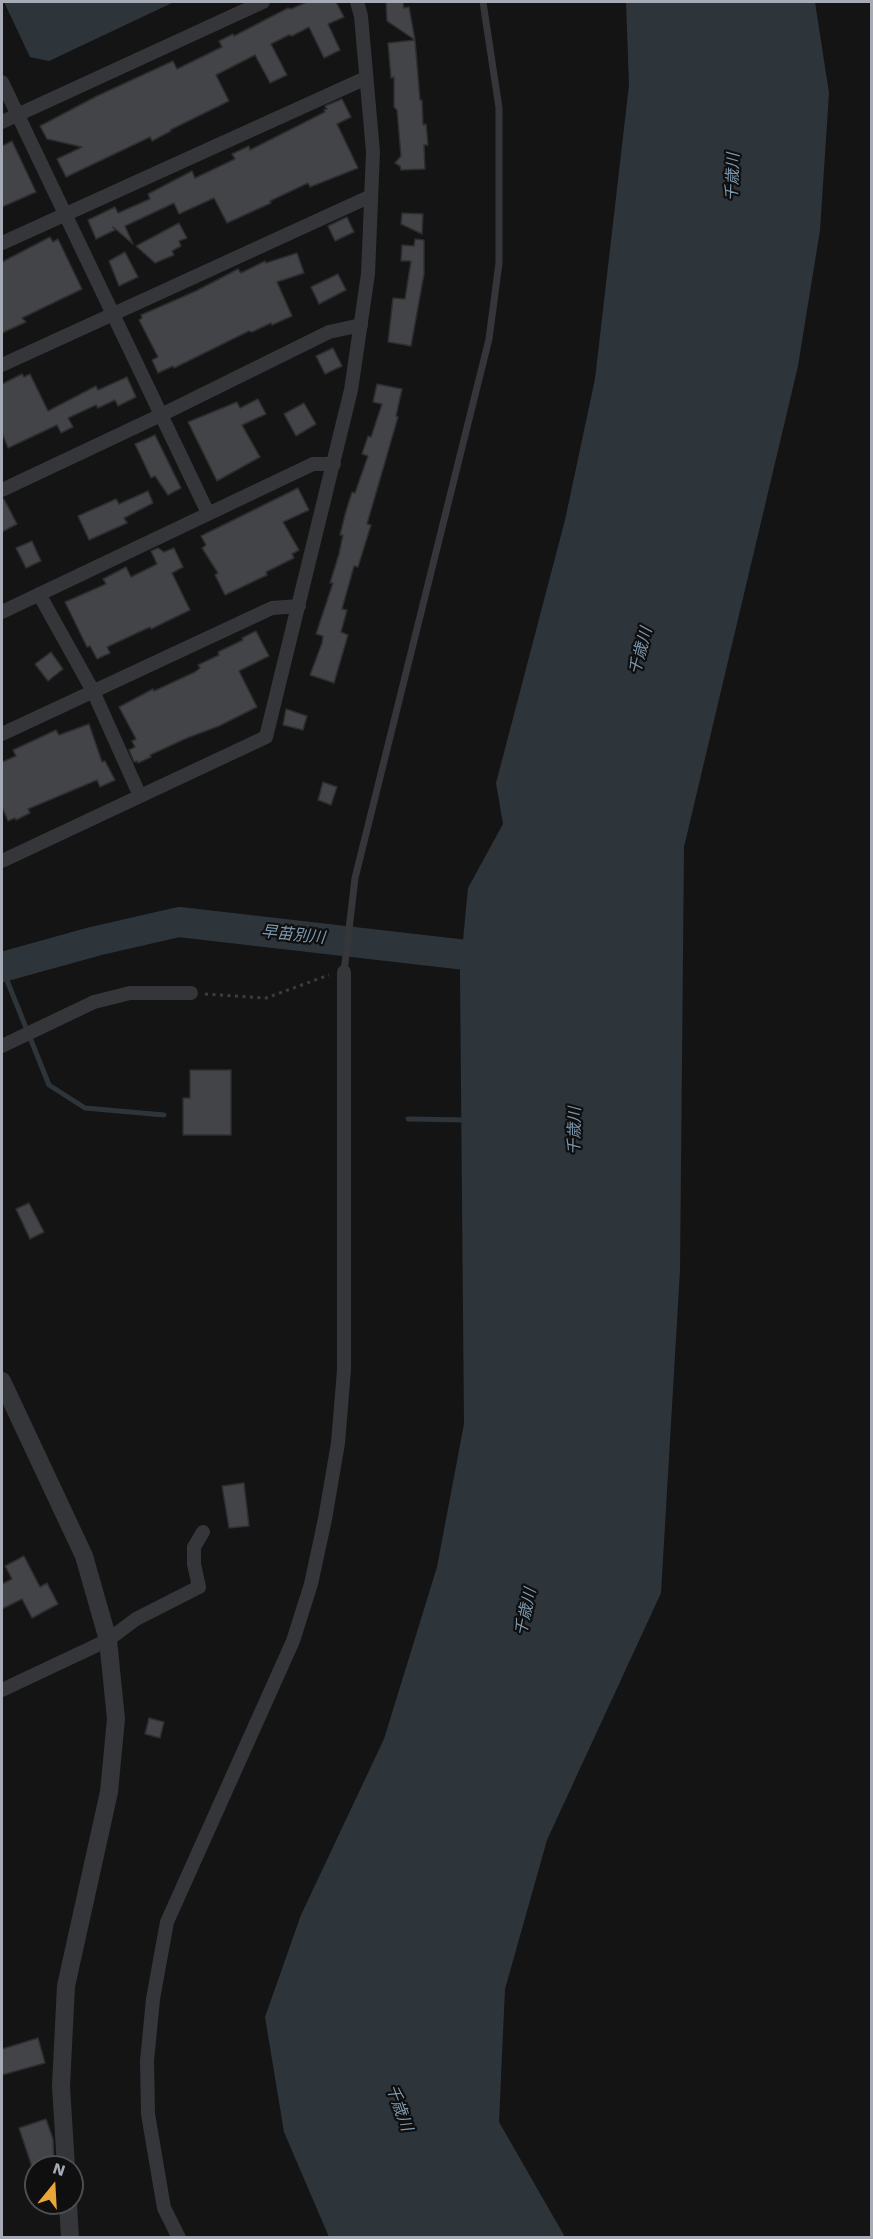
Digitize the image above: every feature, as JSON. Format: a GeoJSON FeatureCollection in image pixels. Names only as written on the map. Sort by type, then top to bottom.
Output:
{"type":"FeatureCollection","features":[{"type":"Feature","properties":{"kind":"street"},"geometry":{"type":"LineString","coordinates":[[2,122],[263,2]]}},
{"type":"Feature","properties":{"kind":"street"},"geometry":{"type":"LineString","coordinates":[[2,861],[266,737],[351,390],[368,274],[373,152],[361,16],[357,2]]}},
{"type":"Feature","properties":{"kind":"street"},"geometry":{"type":"LineString","coordinates":[[2,243],[366,78]]}},
{"type":"Feature","properties":{"kind":"street"},"geometry":{"type":"LineString","coordinates":[[2,82],[208,513]]}},
{"type":"Feature","properties":{"kind":"street"},"geometry":{"type":"LineString","coordinates":[[2,365],[371,196]]}},
{"type":"Feature","properties":{"kind":"street"},"geometry":{"type":"LineString","coordinates":[[2,490],[329,332],[361,325]]}},
{"type":"Feature","properties":{"kind":"street"},"geometry":{"type":"LineString","coordinates":[[2,612],[313,464],[334,464]]}},
{"type":"Feature","properties":{"kind":"street"},"geometry":{"type":"LineString","coordinates":[[39,594],[93,691],[140,796]]}},
{"type":"Feature","properties":{"kind":"street"},"geometry":{"type":"LineString","coordinates":[[2,734],[272,608],[299,606]]}},
{"type":"Feature","properties":{"kind":"street"},"geometry":{"type":"LineString","coordinates":[[179,2238],[164,2208],[148,2114],[147,2061],[153,1999],[167,1922],[293,1641],[311,1584],[325,1519],[338,1443],[344,1370],[344,972]]}},
{"type":"Feature","properties":{"kind":"street"},"geometry":{"type":"LineString","coordinates":[[2,1046],[94,1002],[130,993],[191,993]]}},
{"type":"Feature","properties":{"kind":"street"},"geometry":{"type":"LineString","coordinates":[[2,1381],[84,1556],[108,1640],[116,1719],[108,1792],[66,1986],[61,2086],[65,2155]]}},
{"type":"Feature","properties":{"kind":"street"},"geometry":{"type":"LineString","coordinates":[[2,1690],[108,1640],[136,1619],[199,1587],[194,1564],[194,1547],[203,1532]]}},
{"type":"Feature","properties":{"kind":"street"},"geometry":{"type":"LineString","coordinates":[[69,2215],[70,2238]]}},
{"type":"Feature","properties":{"kind":"lane"},"geometry":{"type":"LineString","coordinates":[[344,972],[355,878],[489,339],[499,263],[500,118],[483,2]]}},
{"type":"Feature","properties":{"kind":"path"},"geometry":{"type":"LineString","coordinates":[[191,993],[224,997],[267,998],[319,977],[344,972]]}},
{"type":"Feature","properties":{"kind":"water"},"geometry":{"type":"Polygon","coordinates":[[[4,2],[174,2],[49,61],[30,57],[4,2]]]}},
{"type":"Feature","properties":{"kind":"water","name":"千歳川"},"geometry":{"type":"Polygon","coordinates":[[[626,2],[815,2],[829,93],[820,230],[798,366],[684,847],[680,1270],[661,1593],[547,1840],[505,1989],[499,2122],[565,2237],[329,2237],[284,2132],[265,2017],[301,1915],[384,1739],[437,1567],[464,1424],[460,972],[468,888],[503,824],[496,783],[565,520],[595,379],[629,85],[626,2]]]}},
{"type":"Feature","properties":{"kind":"building"},"geometry":{"type":"Polygon","coordinates":[[[307,2],[336,2],[344,17],[328,24],[340,50],[324,58],[309,27],[292,36],[289,35],[271,44],[287,75],[270,83],[255,55],[216,75],[229,101],[152,141],[150,137],[66,177],[57,159],[82,147],[47,139],[40,126],[97,96],[173,61],[177,69],[222,47],[219,41],[233,34],[234,36],[288,8],[291,9],[307,2]]]}},
{"type":"Feature","properties":{"kind":"building"},"geometry":{"type":"Polygon","coordinates":[[[386,2],[403,2],[404,8],[409,7],[415,40],[387,21],[386,2]]]}},
{"type":"Feature","properties":{"kind":"building"},"geometry":{"type":"Polygon","coordinates":[[[415,40],[423,125],[426,124],[428,145],[424,145],[425,169],[401,170],[400,166],[395,163],[401,156],[397,110],[394,107],[394,77],[391,78],[388,43],[415,40]]]}},
{"type":"Feature","properties":{"kind":"building"},"geometry":{"type":"Polygon","coordinates":[[[342,99],[351,117],[337,124],[358,168],[310,187],[308,183],[227,223],[214,198],[179,214],[174,203],[125,226],[133,244],[113,227],[115,230],[96,239],[88,220],[115,207],[118,213],[150,199],[148,194],[192,171],[195,178],[235,159],[232,154],[249,146],[250,150],[325,112],[324,110],[327,109],[325,106],[342,99]]]}},
{"type":"Feature","properties":{"kind":"building"},"geometry":{"type":"Polygon","coordinates":[[[12,141],[36,192],[2,207],[2,146],[12,141]]]}},
{"type":"Feature","properties":{"kind":"building"},"geometry":{"type":"Polygon","coordinates":[[[402,213],[423,214],[422,234],[401,224],[402,213]]]}},
{"type":"Feature","properties":{"kind":"building"},"geometry":{"type":"Polygon","coordinates":[[[347,217],[354,232],[335,241],[328,226],[347,217]]]}},
{"type":"Feature","properties":{"kind":"building"},"geometry":{"type":"Polygon","coordinates":[[[179,223],[187,238],[179,241],[181,246],[172,251],[174,255],[155,263],[136,246],[179,223]]]}},
{"type":"Feature","properties":{"kind":"building"},"geometry":{"type":"Polygon","coordinates":[[[50,237],[53,242],[58,239],[82,289],[22,318],[26,322],[2,333],[2,262],[50,237]]]}},
{"type":"Feature","properties":{"kind":"building"},"geometry":{"type":"Polygon","coordinates":[[[415,239],[424,240],[424,274],[411,346],[388,342],[393,298],[405,299],[411,261],[401,261],[402,245],[414,246],[415,239]]]}},
{"type":"Feature","properties":{"kind":"building"},"geometry":{"type":"Polygon","coordinates":[[[125,252],[138,277],[119,286],[109,261],[125,252]]]}},
{"type":"Feature","properties":{"kind":"building"},"geometry":{"type":"Polygon","coordinates":[[[297,253],[304,273],[277,282],[292,316],[252,332],[249,331],[174,368],[173,366],[158,373],[152,360],[158,357],[139,320],[142,318],[141,315],[196,291],[238,269],[241,273],[265,261],[266,263],[297,253]]]}},
{"type":"Feature","properties":{"kind":"building"},"geometry":{"type":"Polygon","coordinates":[[[338,274],[346,290],[319,304],[311,287],[338,274]]]}},
{"type":"Feature","properties":{"kind":"building"},"geometry":{"type":"Polygon","coordinates":[[[333,348],[342,366],[325,374],[316,356],[333,348]]]}},
{"type":"Feature","properties":{"kind":"building"},"geometry":{"type":"Polygon","coordinates":[[[22,374],[24,377],[30,374],[48,411],[96,386],[98,390],[127,377],[136,397],[118,406],[115,400],[98,408],[96,405],[68,418],[73,427],[61,433],[57,425],[8,448],[2,433],[2,384],[22,374]]]}},
{"type":"Feature","properties":{"kind":"building"},"geometry":{"type":"Polygon","coordinates":[[[377,384],[402,389],[396,416],[398,417],[367,524],[371,525],[358,567],[354,566],[342,609],[347,610],[341,632],[348,635],[334,683],[310,675],[322,643],[323,636],[316,634],[333,583],[330,583],[339,554],[343,535],[340,535],[346,511],[368,456],[362,454],[368,436],[371,437],[382,404],[373,402],[377,384]]]}},
{"type":"Feature","properties":{"kind":"building"},"geometry":{"type":"Polygon","coordinates":[[[258,399],[266,414],[242,425],[260,457],[217,481],[188,422],[237,402],[240,408],[258,399]]]}},
{"type":"Feature","properties":{"kind":"building"},"geometry":{"type":"Polygon","coordinates":[[[304,403],[316,424],[296,436],[284,414],[304,403]]]}},
{"type":"Feature","properties":{"kind":"building"},"geometry":{"type":"Polygon","coordinates":[[[155,435],[181,488],[168,495],[155,476],[151,478],[135,444],[155,435]]]}},
{"type":"Feature","properties":{"kind":"building"},"geometry":{"type":"Polygon","coordinates":[[[298,488],[309,510],[283,522],[299,550],[292,554],[294,558],[266,572],[267,575],[225,595],[215,575],[218,573],[202,548],[206,545],[201,536],[298,488]]]}},
{"type":"Feature","properties":{"kind":"building"},"geometry":{"type":"Polygon","coordinates":[[[148,491],[153,503],[124,518],[127,523],[89,540],[78,516],[116,499],[119,504],[148,491]]]}},
{"type":"Feature","properties":{"kind":"building"},"geometry":{"type":"Polygon","coordinates":[[[2,499],[17,524],[2,532],[2,499]]]}},
{"type":"Feature","properties":{"kind":"building"},"geometry":{"type":"Polygon","coordinates":[[[32,541],[41,561],[26,568],[16,548],[32,541]]]}},
{"type":"Feature","properties":{"kind":"building"},"geometry":{"type":"Polygon","coordinates":[[[158,548],[164,552],[174,548],[183,567],[172,573],[190,610],[107,647],[110,653],[97,659],[90,646],[87,647],[65,602],[106,584],[103,579],[126,567],[131,577],[157,564],[151,551],[158,548]]]}},
{"type":"Feature","properties":{"kind":"building"},"geometry":{"type":"Polygon","coordinates":[[[256,631],[269,656],[239,671],[257,707],[150,755],[151,757],[138,763],[134,762],[129,750],[135,747],[132,741],[136,739],[119,707],[153,689],[154,691],[195,672],[200,668],[198,665],[219,655],[218,652],[256,631]]]}},
{"type":"Feature","properties":{"kind":"building"},"geometry":{"type":"Polygon","coordinates":[[[51,652],[63,669],[48,681],[35,664],[51,652]]]}},
{"type":"Feature","properties":{"kind":"building"},"geometry":{"type":"Polygon","coordinates":[[[286,709],[307,716],[303,730],[283,725],[286,709]]]}},
{"type":"Feature","properties":{"kind":"building"},"geometry":{"type":"Polygon","coordinates":[[[89,724],[102,762],[105,761],[115,780],[100,787],[97,780],[28,809],[30,813],[8,821],[2,807],[2,762],[16,756],[13,750],[56,730],[59,735],[89,724]]]}},
{"type":"Feature","properties":{"kind":"building"},"geometry":{"type":"Polygon","coordinates":[[[323,782],[337,787],[331,805],[318,800],[323,782]]]}},
{"type":"Feature","properties":{"kind":"building"},"geometry":{"type":"Polygon","coordinates":[[[190,1070],[231,1070],[231,1135],[183,1135],[183,1098],[190,1098],[190,1070]]]}},
{"type":"Feature","properties":{"kind":"building"},"geometry":{"type":"Polygon","coordinates":[[[29,1203],[44,1232],[30,1239],[16,1209],[29,1203]]]}},
{"type":"Feature","properties":{"kind":"building"},"geometry":{"type":"Polygon","coordinates":[[[244,1483],[249,1526],[229,1528],[222,1486],[244,1483]]]}},
{"type":"Feature","properties":{"kind":"building"},"geometry":{"type":"Polygon","coordinates":[[[24,1556],[40,1587],[47,1583],[58,1604],[32,1618],[22,1599],[2,1609],[2,1584],[12,1579],[5,1566],[24,1556]]]}},
{"type":"Feature","properties":{"kind":"building"},"geometry":{"type":"Polygon","coordinates":[[[149,1718],[164,1722],[160,1738],[145,1734],[149,1718]]]}},
{"type":"Feature","properties":{"kind":"building"},"geometry":{"type":"Polygon","coordinates":[[[38,2038],[45,2063],[2,2075],[2,2049],[38,2038]]]}},
{"type":"Feature","properties":{"kind":"building"},"geometry":{"type":"Polygon","coordinates":[[[46,2119],[53,2139],[54,2155],[28,2155],[19,2128],[46,2119]]]}},
{"type":"Feature","properties":{"kind":"waterway","name":"早苗別川"},"geometry":{"type":"LineString","coordinates":[[2,967],[96,941],[179,922],[501,959]]}},
{"type":"Feature","properties":{"kind":"waterway"},"geometry":{"type":"LineString","coordinates":[[2,968],[49,1085],[85,1108],[164,1115]]}},
{"type":"Feature","properties":{"kind":"waterway"},"geometry":{"type":"LineString","coordinates":[[408,1119],[467,1120]]}}]}
